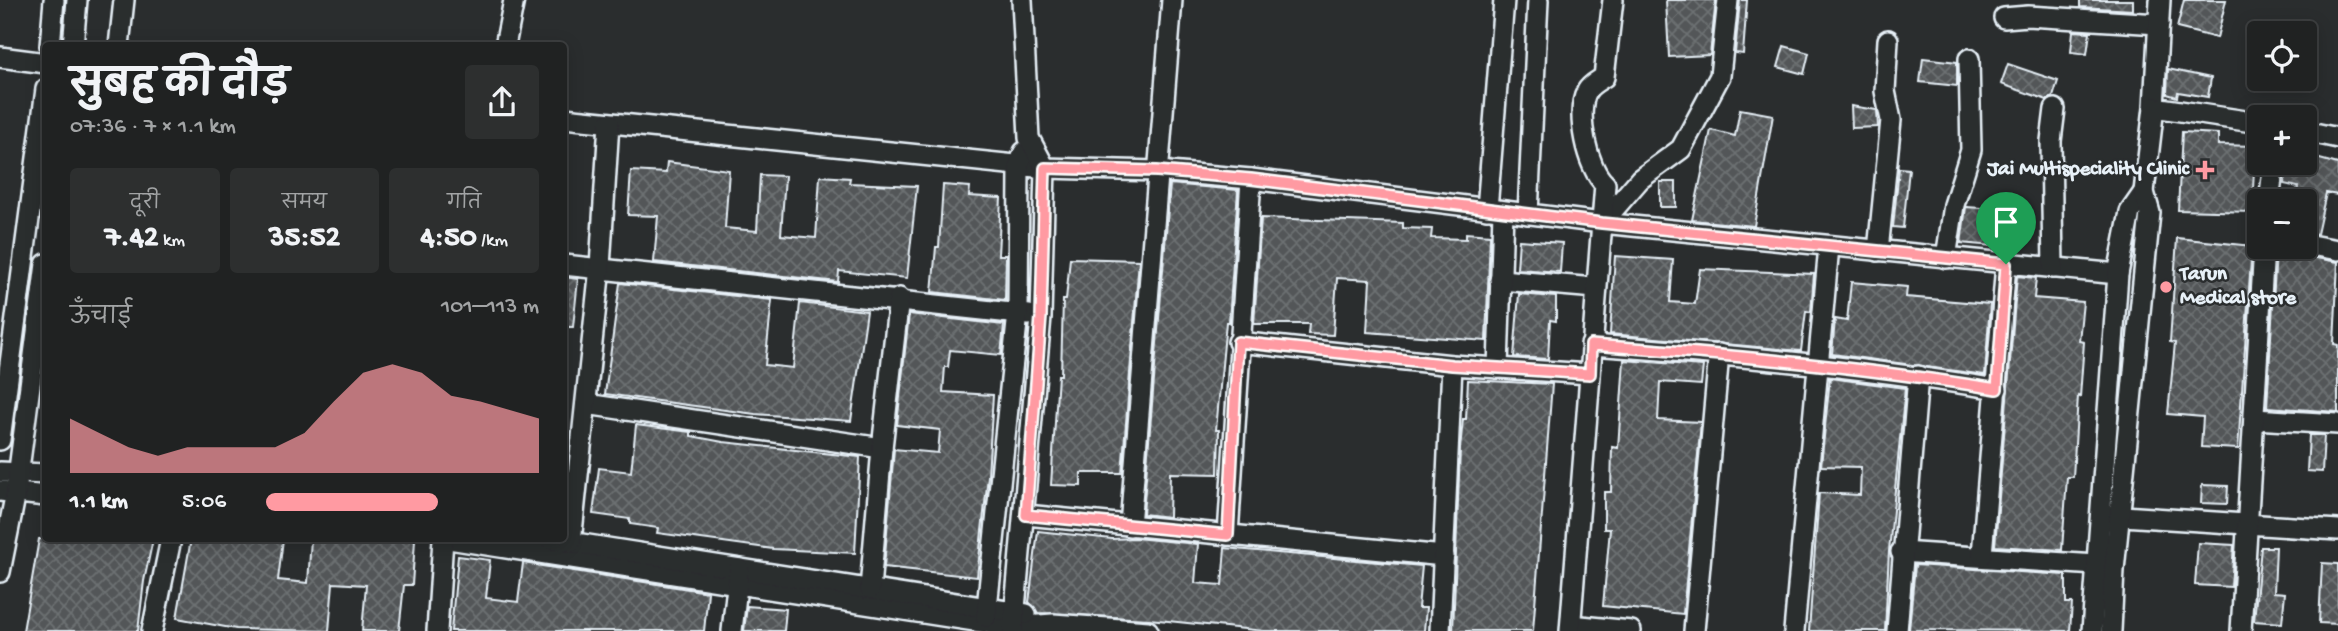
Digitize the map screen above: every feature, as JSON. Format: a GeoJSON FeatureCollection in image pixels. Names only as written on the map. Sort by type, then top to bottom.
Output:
{"type":"FeatureCollection","features":[{"type":"Feature","properties":{"kind":"street"},"geometry":{"type":"LineString","coordinates":[[50,42],[54,0]]}},
{"type":"Feature","properties":{"kind":"street"},"geometry":{"type":"LineString","coordinates":[[73,42],[77,0]]}},
{"type":"Feature","properties":{"kind":"street"},"geometry":{"type":"LineString","coordinates":[[119,42],[124,0]]}},
{"type":"Feature","properties":{"kind":"street"},"geometry":{"type":"LineString","coordinates":[[506,42],[514,0]]}},
{"type":"Feature","properties":{"kind":"street"},"geometry":{"type":"LineString","coordinates":[[985,619],[1018,313],[1019,165],[1029,138],[1022,0]]}},
{"type":"Feature","properties":{"kind":"street"},"geometry":{"type":"LineString","coordinates":[[1130,526],[1172,0]]}},
{"type":"Feature","properties":{"kind":"street"},"geometry":{"type":"LineString","coordinates":[[1498,368],[1500,280],[1495,210],[1504,0]]}},
{"type":"Feature","properties":{"kind":"street"},"geometry":{"type":"LineString","coordinates":[[1528,214],[1538,0]]}},
{"type":"Feature","properties":{"kind":"street"},"geometry":{"type":"LineString","coordinates":[[1613,0],[1604,77],[1587,89],[1582,110],[1594,174],[1605,184],[1570,628],[1631,631]]}},
{"type":"Feature","properties":{"kind":"street"},"geometry":{"type":"LineString","coordinates":[[1602,223],[1640,179],[1681,149],[1720,76],[1728,0]]}},
{"type":"Feature","properties":{"kind":"street"},"geometry":{"type":"LineString","coordinates":[[2111,631],[2119,516],[2150,214],[2144,192],[2154,107],[2160,0]]}},
{"type":"Feature","properties":{"kind":"street"},"geometry":{"type":"LineString","coordinates":[[2004,19],[2028,16],[2159,24]]}},
{"type":"Feature","properties":{"kind":"street"},"geometry":{"type":"LineString","coordinates":[[1878,251],[1891,120],[1885,91],[1888,40]]}},
{"type":"Feature","properties":{"kind":"street"},"geometry":{"type":"LineString","coordinates":[[0,57],[42,62]]}},
{"type":"Feature","properties":{"kind":"street"},"geometry":{"type":"LineString","coordinates":[[1946,258],[1954,205],[1971,150],[1969,59]]}},
{"type":"Feature","properties":{"kind":"street"},"geometry":{"type":"LineString","coordinates":[[2154,107],[2247,121]]}},
{"type":"Feature","properties":{"kind":"street"},"geometry":{"type":"LineString","coordinates":[[2053,268],[2051,141],[2055,109]]}},
{"type":"Feature","properties":{"kind":"street"},"geometry":{"type":"LineString","coordinates":[[567,118],[1045,168],[1157,171],[1251,179],[1602,223],[2118,274]]}},
{"type":"Feature","properties":{"kind":"street"},"geometry":{"type":"LineString","coordinates":[[0,440],[42,120]]}},
{"type":"Feature","properties":{"kind":"street"},"geometry":{"type":"LineString","coordinates":[[571,542],[600,267],[610,122]]}},
{"type":"Feature","properties":{"kind":"street"},"geometry":{"type":"LineString","coordinates":[[2317,134],[2338,138]]}},
{"type":"Feature","properties":{"kind":"street"},"geometry":{"type":"LineString","coordinates":[[1014,623],[1026,515],[1041,317],[1045,168],[1029,138]]}},
{"type":"Feature","properties":{"kind":"street"},"geometry":{"type":"LineString","coordinates":[[1228,535],[1238,342],[1251,179]]}},
{"type":"Feature","properties":{"kind":"street"},"geometry":{"type":"LineString","coordinates":[[2092,631],[2118,274],[2130,212],[2144,192]]}},
{"type":"Feature","properties":{"kind":"street"},"geometry":{"type":"LineString","coordinates":[[1794,631],[1829,246]]}},
{"type":"Feature","properties":{"kind":"street"},"geometry":{"type":"LineString","coordinates":[[2317,246],[2338,250]]}},
{"type":"Feature","properties":{"kind":"street"},"geometry":{"type":"LineString","coordinates":[[2241,631],[2263,259]]}},
{"type":"Feature","properties":{"kind":"street"},"geometry":{"type":"LineString","coordinates":[[1982,555],[2006,264]]}},
{"type":"Feature","properties":{"kind":"street"},"geometry":{"type":"LineString","coordinates":[[567,265],[899,298],[1041,317]]}},
{"type":"Feature","properties":{"kind":"street"},"geometry":{"type":"LineString","coordinates":[[1500,280],[1596,288]]}},
{"type":"Feature","properties":{"kind":"street"},"geometry":{"type":"LineString","coordinates":[[0,572],[9,472],[42,286]]}},
{"type":"Feature","properties":{"kind":"street"},"geometry":{"type":"LineString","coordinates":[[870,589],[899,298]]}},
{"type":"Feature","properties":{"kind":"street"},"geometry":{"type":"LineString","coordinates":[[1238,342],[1452,365],[1590,374]]}},
{"type":"Feature","properties":{"kind":"street"},"geometry":{"type":"LineString","coordinates":[[1591,345],[1719,354],[1918,376],[1997,389]]}},
{"type":"Feature","properties":{"kind":"street"},"geometry":{"type":"LineString","coordinates":[[1694,631],[1719,354]]}},
{"type":"Feature","properties":{"kind":"street"},"geometry":{"type":"LineString","coordinates":[[1440,631],[1452,365]]}},
{"type":"Feature","properties":{"kind":"street"},"geometry":{"type":"LineString","coordinates":[[1897,631],[1901,552],[1918,376]]}},
{"type":"Feature","properties":{"kind":"street"},"geometry":{"type":"LineString","coordinates":[[586,404],[882,448]]}},
{"type":"Feature","properties":{"kind":"street"},"geometry":{"type":"LineString","coordinates":[[2254,419],[2338,424]]}},
{"type":"Feature","properties":{"kind":"street"},"geometry":{"type":"LineString","coordinates":[[9,472],[42,474]]}},
{"type":"Feature","properties":{"kind":"street"},"geometry":{"type":"LineString","coordinates":[[8,492],[42,496]]}},
{"type":"Feature","properties":{"kind":"street"},"geometry":{"type":"LineString","coordinates":[[2099,514],[2338,530]]}},
{"type":"Feature","properties":{"kind":"street"},"geometry":{"type":"LineString","coordinates":[[1026,515],[1444,556]]}},
{"type":"Feature","properties":{"kind":"street"},"geometry":{"type":"LineString","coordinates":[[567,541],[985,619],[1148,631]]}},
{"type":"Feature","properties":{"kind":"street"},"geometry":{"type":"LineString","coordinates":[[152,631],[170,542]]}},
{"type":"Feature","properties":{"kind":"street"},"geometry":{"type":"LineString","coordinates":[[437,631],[443,542]]}},
{"type":"Feature","properties":{"kind":"street"},"geometry":{"type":"LineString","coordinates":[[473,542],[870,589],[985,619]]}},
{"type":"Feature","properties":{"kind":"street"},"geometry":{"type":"LineString","coordinates":[[1901,552],[1982,555],[2096,565]]}},
{"type":"Feature","properties":{"kind":"street"},"geometry":{"type":"LineString","coordinates":[[732,631],[739,575]]}},
{"type":"Feature","properties":{"kind":"building"},"geometry":{"type":"Polygon","coordinates":[[[1666,0],[1716,0],[1710,55],[1669,57],[1666,0]]]}},
{"type":"Feature","properties":{"kind":"building"},"geometry":{"type":"Polygon","coordinates":[[[1740,0],[1747,0],[1743,54],[1735,53],[1740,0]]]}},
{"type":"Feature","properties":{"kind":"building"},"geometry":{"type":"Polygon","coordinates":[[[2080,0],[2133,0],[2133,10],[2080,7],[2080,0]]]}},
{"type":"Feature","properties":{"kind":"building"},"geometry":{"type":"Polygon","coordinates":[[[2184,0],[2226,0],[2217,38],[2177,28],[2184,0]]]}},
{"type":"Feature","properties":{"kind":"building"},"geometry":{"type":"Polygon","coordinates":[[[2073,31],[2090,32],[2087,54],[2071,52],[2073,31]]]}},
{"type":"Feature","properties":{"kind":"building"},"geometry":{"type":"Polygon","coordinates":[[[1784,46],[1809,53],[1804,74],[1778,67],[1784,46]]]}},
{"type":"Feature","properties":{"kind":"building"},"geometry":{"type":"Polygon","coordinates":[[[1923,58],[1957,62],[1957,86],[1920,82],[1923,58]]]}},
{"type":"Feature","properties":{"kind":"building"},"geometry":{"type":"Polygon","coordinates":[[[2008,64],[2058,81],[2053,97],[2047,100],[2001,84],[2008,64]]]}},
{"type":"Feature","properties":{"kind":"building"},"geometry":{"type":"Polygon","coordinates":[[[2168,69],[2211,78],[2208,97],[2178,92],[2177,97],[2167,94],[2168,69]]]}},
{"type":"Feature","properties":{"kind":"building"},"geometry":{"type":"Polygon","coordinates":[[[1851,106],[1877,110],[1878,127],[1852,128],[1851,106]]]}},
{"type":"Feature","properties":{"kind":"building"},"geometry":{"type":"Polygon","coordinates":[[[1740,109],[1773,115],[1754,226],[1692,220],[1711,130],[1735,136],[1740,109]]]}},
{"type":"Feature","properties":{"kind":"building"},"geometry":{"type":"Polygon","coordinates":[[[2182,132],[2218,134],[2218,145],[2247,146],[2247,175],[2254,175],[2253,189],[2247,189],[2247,212],[2178,210],[2182,132]]]}},
{"type":"Feature","properties":{"kind":"building"},"geometry":{"type":"Polygon","coordinates":[[[2317,158],[2338,164],[2338,195],[2326,193],[2317,234],[2317,189],[2298,189],[2284,184],[2285,175],[2317,175],[2317,158]]]}},
{"type":"Feature","properties":{"kind":"building"},"geometry":{"type":"Polygon","coordinates":[[[667,162],[729,170],[725,228],[757,231],[760,175],[785,176],[781,235],[816,238],[820,176],[850,178],[849,183],[917,186],[907,278],[839,271],[838,282],[654,262],[658,216],[628,215],[631,171],[666,173],[667,162]]]}},
{"type":"Feature","properties":{"kind":"building"},"geometry":{"type":"Polygon","coordinates":[[[1899,168],[1909,169],[1903,228],[1893,227],[1899,168]]]}},
{"type":"Feature","properties":{"kind":"building"},"geometry":{"type":"Polygon","coordinates":[[[1660,182],[1676,182],[1676,207],[1660,207],[1660,182]]]}},
{"type":"Feature","properties":{"kind":"building"},"geometry":{"type":"Polygon","coordinates":[[[1170,184],[1238,190],[1229,322],[1226,322],[1216,430],[1219,430],[1218,474],[1170,473],[1169,517],[1143,514],[1170,184]]]}},
{"type":"Feature","properties":{"kind":"building"},"geometry":{"type":"Polygon","coordinates":[[[943,185],[970,187],[969,196],[1001,198],[998,255],[1006,255],[1005,300],[932,292],[936,247],[939,247],[943,185]]]}},
{"type":"Feature","properties":{"kind":"building"},"geometry":{"type":"Polygon","coordinates":[[[1966,207],[1996,209],[1993,246],[1961,243],[1966,207]]]}},
{"type":"Feature","properties":{"kind":"building"},"geometry":{"type":"Polygon","coordinates":[[[1261,218],[1403,223],[1403,228],[1432,229],[1431,238],[1466,239],[1466,233],[1490,235],[1486,341],[1367,332],[1370,280],[1337,278],[1333,335],[1308,334],[1309,324],[1254,324],[1261,218]]]}},
{"type":"Feature","properties":{"kind":"building"},"geometry":{"type":"Polygon","coordinates":[[[2177,238],[2247,245],[2247,259],[2251,259],[2238,449],[2201,447],[2203,417],[2168,414],[2175,343],[2170,342],[2177,238]]]}},
{"type":"Feature","properties":{"kind":"building"},"geometry":{"type":"Polygon","coordinates":[[[1519,240],[1562,243],[1560,272],[1517,269],[1519,240]]]}},
{"type":"Feature","properties":{"kind":"building"},"geometry":{"type":"Polygon","coordinates":[[[1615,256],[1673,260],[1670,302],[1695,304],[1700,269],[1814,274],[1811,312],[1806,311],[1801,351],[1610,334],[1615,256]]]}},
{"type":"Feature","properties":{"kind":"building"},"geometry":{"type":"Polygon","coordinates":[[[1070,258],[1139,260],[1122,473],[1081,473],[1081,486],[1051,485],[1058,375],[1061,375],[1063,300],[1066,300],[1070,258]]]}},
{"type":"Feature","properties":{"kind":"building"},"geometry":{"type":"Polygon","coordinates":[[[2317,258],[2338,262],[2334,344],[2338,345],[2338,412],[2267,407],[2276,259],[2317,258]]]}},
{"type":"Feature","properties":{"kind":"building"},"geometry":{"type":"Polygon","coordinates":[[[2017,276],[2036,278],[2034,298],[2083,302],[2079,341],[2084,342],[2080,397],[2078,396],[2073,477],[2067,477],[2062,550],[1995,546],[2017,276]]]}},
{"type":"Feature","properties":{"kind":"building"},"geometry":{"type":"Polygon","coordinates":[[[567,277],[578,279],[573,327],[567,327],[567,277]]]}},
{"type":"Feature","properties":{"kind":"building"},"geometry":{"type":"Polygon","coordinates":[[[1851,282],[1907,287],[1906,297],[1990,304],[1985,375],[1832,354],[1835,319],[1847,321],[1851,282]]]}},
{"type":"Feature","properties":{"kind":"building"},"geometry":{"type":"Polygon","coordinates":[[[620,283],[772,300],[765,365],[793,368],[800,303],[867,311],[851,421],[755,414],[605,394],[620,283]]]}},
{"type":"Feature","properties":{"kind":"building"},"geometry":{"type":"Polygon","coordinates":[[[1519,294],[1556,297],[1556,321],[1550,320],[1548,359],[1514,357],[1519,294]]]}},
{"type":"Feature","properties":{"kind":"building"},"geometry":{"type":"Polygon","coordinates":[[[909,314],[1004,325],[1001,355],[950,350],[948,367],[945,367],[943,392],[993,395],[988,476],[977,577],[884,567],[894,449],[938,453],[940,430],[897,425],[909,314]]]}},
{"type":"Feature","properties":{"kind":"building"},"geometry":{"type":"Polygon","coordinates":[[[1624,360],[1703,366],[1701,385],[1660,382],[1658,420],[1701,422],[1683,614],[1603,606],[1610,529],[1604,529],[1604,492],[1611,492],[1612,447],[1618,448],[1624,360]]]}},
{"type":"Feature","properties":{"kind":"building"},"geometry":{"type":"Polygon","coordinates":[[[1830,378],[1905,388],[1889,551],[1885,631],[1809,631],[1819,493],[1860,495],[1861,467],[1821,466],[1830,378]]]}},
{"type":"Feature","properties":{"kind":"building"},"geometry":{"type":"Polygon","coordinates":[[[1468,380],[1552,384],[1533,631],[1453,631],[1460,449],[1463,419],[1466,419],[1468,380]]]}},
{"type":"Feature","properties":{"kind":"building"},"geometry":{"type":"Polygon","coordinates":[[[636,425],[691,432],[691,436],[723,442],[860,457],[855,553],[773,549],[657,533],[658,528],[630,524],[630,519],[593,514],[599,468],[631,472],[636,425]]]}},
{"type":"Feature","properties":{"kind":"building"},"geometry":{"type":"Polygon","coordinates":[[[2309,435],[2324,435],[2322,472],[2307,471],[2309,435]]]}},
{"type":"Feature","properties":{"kind":"building"},"geometry":{"type":"Polygon","coordinates":[[[2202,485],[2228,486],[2227,504],[2201,503],[2202,485]]]}},
{"type":"Feature","properties":{"kind":"building"},"geometry":{"type":"Polygon","coordinates":[[[1038,531],[1198,544],[1195,583],[1222,585],[1225,548],[1422,566],[1418,608],[1426,608],[1424,631],[1264,631],[1149,619],[1038,613],[1029,602],[1038,531]]]}},
{"type":"Feature","properties":{"kind":"building"},"geometry":{"type":"Polygon","coordinates":[[[39,539],[42,539],[42,542],[152,542],[138,631],[23,631],[39,539]]]}},
{"type":"Feature","properties":{"kind":"building"},"geometry":{"type":"Polygon","coordinates":[[[190,542],[283,542],[278,580],[308,583],[311,542],[415,542],[412,585],[404,585],[399,631],[362,631],[366,585],[333,583],[329,631],[236,629],[177,618],[190,542]]]}},
{"type":"Feature","properties":{"kind":"building"},"geometry":{"type":"Polygon","coordinates":[[[2198,543],[2234,545],[2231,587],[2195,585],[2198,543]]]}},
{"type":"Feature","properties":{"kind":"building"},"geometry":{"type":"Polygon","coordinates":[[[2261,547],[2276,547],[2274,592],[2285,593],[2282,623],[2254,621],[2261,547]]]}},
{"type":"Feature","properties":{"kind":"building"},"geometry":{"type":"Polygon","coordinates":[[[458,556],[490,560],[486,598],[518,602],[523,563],[708,592],[704,631],[451,631],[458,556]]]}},
{"type":"Feature","properties":{"kind":"building"},"geometry":{"type":"Polygon","coordinates":[[[2322,563],[2338,564],[2338,624],[2319,623],[2322,563]]]}},
{"type":"Feature","properties":{"kind":"building"},"geometry":{"type":"Polygon","coordinates":[[[1915,565],[2066,575],[2066,603],[2072,603],[2070,631],[1909,630],[1915,565]]]}},
{"type":"Feature","properties":{"kind":"building"},"geometry":{"type":"Polygon","coordinates":[[[747,606],[786,609],[784,631],[744,631],[747,606]]]}},
{"type":"Feature","properties":{"kind":"place","name":"Jai Multispeciality Clinic"},"geometry":{"type":"Point","coordinates":[2205,170]}},
{"type":"Feature","properties":{"kind":"place","name":"Tarun Medical store"},"geometry":{"type":"Point","coordinates":[2166,287]}},
{"type":"Feature","properties":{"kind":"route"},"geometry":{"type":"LineString","coordinates":[[1045,168],[1157,171],[1251,179],[1602,223],[2006,264],[1997,389],[1918,376],[1719,354],[1591,345],[1590,374],[1452,365],[1238,342],[1228,535],[1026,515],[1041,317],[1045,168]]}}]}
